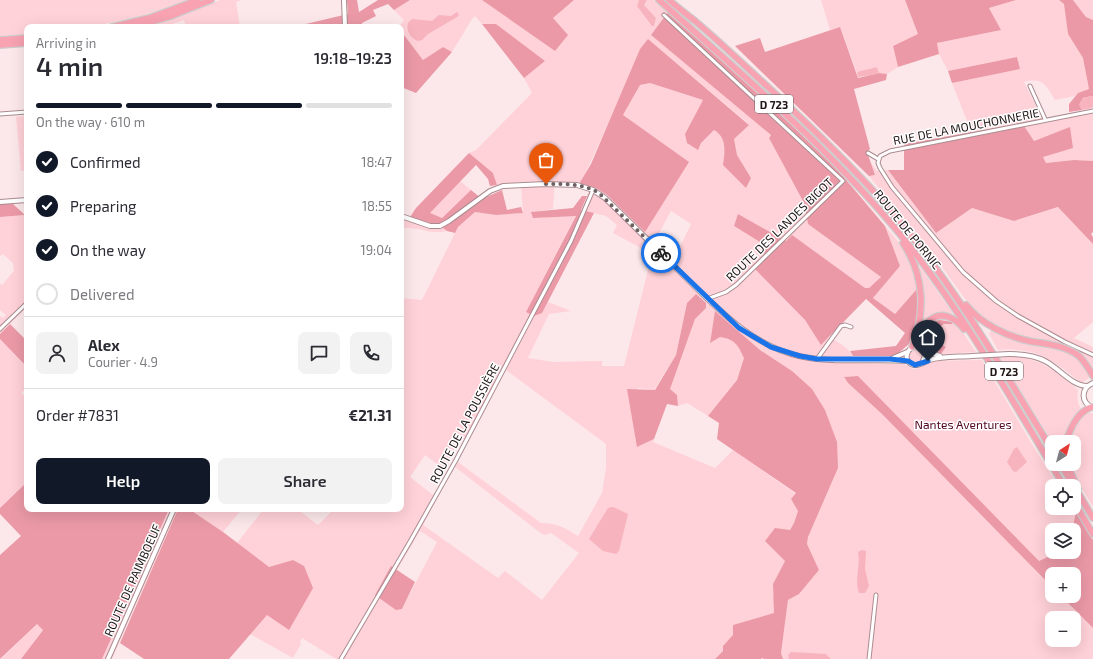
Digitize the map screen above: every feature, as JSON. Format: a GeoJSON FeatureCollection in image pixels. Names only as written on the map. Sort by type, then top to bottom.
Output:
{"type":"FeatureCollection","features":[{"type":"Feature","properties":{"kind":"highway"},"geometry":{"type":"LineString","coordinates":[[123,24],[160,14],[198,0]]}},
{"type":"Feature","properties":{"kind":"highway"},"geometry":{"type":"LineString","coordinates":[[143,24],[177,14],[211,0]]}},
{"type":"Feature","properties":{"kind":"highway","name":"ROUTE DE PORNIC"},"geometry":{"type":"LineString","coordinates":[[659,0],[826,152],[868,197],[899,234],[938,286],[982,351],[1060,479]]}},
{"type":"Feature","properties":{"kind":"highway","name":"D 723"},"geometry":{"type":"LineString","coordinates":[[669,0],[694,20]]}},
{"type":"Feature","properties":{"kind":"highway"},"geometry":{"type":"LineString","coordinates":[[675,0],[694,20]]}},
{"type":"Feature","properties":{"kind":"highway","name":"ROUTE DE PORNIC"},"geometry":{"type":"LineString","coordinates":[[694,20],[813,128],[855,170],[901,222],[954,292],[1045,439]]}},
{"type":"Feature","properties":{"kind":"highway"},"geometry":{"type":"LineString","coordinates":[[0,40],[24,38]]}},
{"type":"Feature","properties":{"kind":"highway"},"geometry":{"type":"LineString","coordinates":[[0,45],[24,43]]}},
{"type":"Feature","properties":{"kind":"highway"},"geometry":{"type":"LineString","coordinates":[[899,234],[901,241],[911,259],[921,294],[920,320],[912,347]]}},
{"type":"Feature","properties":{"kind":"highway"},"geometry":{"type":"LineString","coordinates":[[954,292],[972,312],[1001,331],[1021,339],[1060,347],[1073,352],[1084,362],[1093,376]]}},
{"type":"Feature","properties":{"kind":"highway"},"geometry":{"type":"LineString","coordinates":[[922,350],[920,340],[922,331],[928,321],[936,316],[945,315],[958,321],[975,346],[982,351]]}},
{"type":"Feature","properties":{"kind":"highway"},"geometry":{"type":"LineString","coordinates":[[1069,435],[1075,422],[1084,410],[1092,407]]}},
{"type":"Feature","properties":{"kind":"highway"},"geometry":{"type":"LineString","coordinates":[[1081,499],[1093,518]]}},
{"type":"Feature","properties":{"kind":"highway"},"geometry":{"type":"LineString","coordinates":[[1081,514],[1093,534]]}},
{"type":"Feature","properties":{"kind":"street"},"geometry":{"type":"LineString","coordinates":[[344,0],[345,24]]}},
{"type":"Feature","properties":{"kind":"street","name":"ROUTE DES LANDES BIGOT"},"geometry":{"type":"LineString","coordinates":[[664,15],[843,181],[736,285],[726,292],[707,299]]}},
{"type":"Feature","properties":{"kind":"street"},"geometry":{"type":"LineString","coordinates":[[1030,86],[1045,119]]}},
{"type":"Feature","properties":{"kind":"street","name":"RUE DE LA MOUCHONNERIE"},"geometry":{"type":"LineString","coordinates":[[878,159],[890,150],[1093,111]]}},
{"type":"Feature","properties":{"kind":"street"},"geometry":{"type":"LineString","coordinates":[[0,114],[24,112]]}},
{"type":"Feature","properties":{"kind":"street"},"geometry":{"type":"LineString","coordinates":[[868,153],[878,159],[880,168],[892,186],[954,262],[980,288],[1038,329],[1093,355]]}},
{"type":"Feature","properties":{"kind":"street"},"geometry":{"type":"LineString","coordinates":[[404,217],[430,226],[440,226],[490,191],[503,186],[546,184],[585,186],[605,198],[707,299],[739,328],[757,340],[786,353],[817,359],[890,359],[908,361],[915,365],[944,357],[1027,354],[1041,359],[1082,386],[1087,386],[1093,383]]}},
{"type":"Feature","properties":{"kind":"street","name":"ROUTE DE LA POUSSIÈRE"},"geometry":{"type":"LineString","coordinates":[[341,659],[456,460],[568,247],[593,190]]}},
{"type":"Feature","properties":{"kind":"street"},"geometry":{"type":"LineString","coordinates":[[0,202],[24,200]]}},
{"type":"Feature","properties":{"kind":"street"},"geometry":{"type":"LineString","coordinates":[[0,329],[24,306]]}},
{"type":"Feature","properties":{"kind":"street"},"geometry":{"type":"LineString","coordinates":[[817,359],[841,326],[845,324],[851,327]]}},
{"type":"Feature","properties":{"kind":"street"},"geometry":{"type":"LineString","coordinates":[[890,359],[907,352],[912,347],[944,357]]}},
{"type":"Feature","properties":{"kind":"street"},"geometry":{"type":"LineString","coordinates":[[922,350],[925,356],[922,363]]}},
{"type":"Feature","properties":{"kind":"street"},"geometry":{"type":"LineString","coordinates":[[907,352],[908,361]]}},
{"type":"Feature","properties":{"kind":"street"},"geometry":{"type":"LineString","coordinates":[[1071,380],[1083,395],[1085,402],[1092,407]]}},
{"type":"Feature","properties":{"kind":"street"},"geometry":{"type":"LineString","coordinates":[[1083,395],[1087,386]]}},
{"type":"Feature","properties":{"kind":"street","name":"ROUTE DE PAIMBOEUF"},"geometry":{"type":"LineString","coordinates":[[108,659],[173,512]]}},
{"type":"Feature","properties":{"kind":"street"},"geometry":{"type":"LineString","coordinates":[[869,659],[876,595]]}},
{"type":"Feature","properties":{"kind":"green space"},"geometry":{"type":"Polygon","coordinates":[[[0,0],[189,0],[144,15],[105,24],[24,24],[24,35],[0,36],[0,0]]]}},
{"type":"Feature","properties":{"kind":"green space"},"geometry":{"type":"Polygon","coordinates":[[[220,0],[241,0],[236,2],[240,24],[185,24],[184,20],[173,24],[154,24],[220,0]]]}},
{"type":"Feature","properties":{"kind":"green space","name":"Nantes Aventures"},"geometry":{"type":"Polygon","coordinates":[[[410,0],[482,0],[555,51],[553,18],[574,0],[639,0],[637,6],[654,25],[656,18],[644,5],[647,0],[654,0],[668,12],[651,35],[771,135],[769,138],[804,203],[808,224],[881,277],[869,288],[865,288],[792,236],[786,241],[738,215],[734,226],[765,245],[764,254],[752,266],[805,320],[821,344],[830,337],[849,350],[854,363],[904,364],[913,369],[920,368],[927,361],[982,360],[1045,464],[1045,471],[1049,471],[1054,479],[1045,479],[1045,515],[1075,515],[1074,523],[1045,523],[1045,558],[1039,561],[858,376],[844,377],[848,383],[882,414],[1045,580],[1045,603],[1068,603],[1076,611],[1045,611],[1045,647],[1081,647],[1081,616],[1093,628],[1093,659],[783,659],[781,653],[788,600],[799,594],[819,570],[807,544],[808,537],[838,468],[792,371],[760,350],[715,312],[710,342],[718,337],[724,336],[728,337],[738,346],[744,358],[737,380],[708,416],[687,403],[678,406],[677,395],[669,389],[695,319],[706,308],[687,303],[676,355],[654,390],[638,388],[637,447],[654,439],[653,442],[715,468],[733,450],[796,494],[791,499],[798,511],[790,530],[785,561],[773,584],[775,613],[733,625],[734,635],[723,646],[723,651],[715,659],[336,659],[302,638],[300,642],[301,644],[293,658],[250,634],[267,614],[289,630],[293,560],[269,567],[237,543],[262,512],[301,512],[318,525],[331,512],[404,512],[404,298],[422,300],[458,227],[475,212],[496,215],[523,213],[521,182],[497,185],[493,173],[469,153],[476,150],[532,93],[524,78],[545,61],[496,24],[482,24],[475,16],[452,52],[443,47],[423,60],[404,35],[404,24],[401,24],[404,20],[394,10],[410,0]],[[648,39],[640,49],[615,109],[579,184],[555,182],[553,209],[532,212],[533,218],[576,215],[526,312],[542,313],[548,302],[571,311],[549,314],[528,358],[553,362],[602,361],[602,366],[624,366],[651,258],[639,247],[613,233],[617,225],[606,216],[581,210],[591,186],[596,188],[624,210],[645,232],[623,115],[640,85],[650,83],[703,100],[685,134],[701,143],[714,130],[720,133],[746,188],[751,178],[737,155],[734,139],[749,124],[648,39]],[[671,211],[652,246],[671,266],[691,224],[671,211]],[[506,370],[468,442],[461,437],[444,469],[425,455],[410,477],[437,498],[423,525],[498,578],[505,571],[542,600],[579,553],[551,533],[544,535],[538,531],[455,467],[458,462],[541,523],[561,526],[578,536],[602,493],[606,468],[606,444],[506,370]],[[420,531],[397,570],[391,567],[375,595],[402,609],[437,542],[420,531]]]}},
{"type":"Feature","properties":{"kind":"green space"},"geometry":{"type":"Polygon","coordinates":[[[821,0],[905,0],[918,34],[893,46],[898,67],[887,74],[879,73],[877,67],[857,73],[840,27],[830,30],[821,0]]]}},
{"type":"Feature","properties":{"kind":"green space"},"geometry":{"type":"Polygon","coordinates":[[[1016,0],[1059,0],[1064,4],[1068,34],[1083,58],[1089,89],[1078,93],[1075,96],[1055,100],[1046,86],[1040,82],[1024,82],[1044,123],[1091,112],[1093,115],[1093,161],[1074,160],[1046,163],[1043,158],[1070,128],[1033,141],[1022,123],[971,131],[952,83],[1020,69],[1017,57],[948,71],[939,54],[937,43],[1001,30],[989,8],[1016,0]]]}},
{"type":"Feature","properties":{"kind":"green space"},"geometry":{"type":"Polygon","coordinates":[[[1073,0],[1093,0],[1093,20],[1086,17],[1073,0]]]}},
{"type":"Feature","properties":{"kind":"green space"},"geometry":{"type":"Polygon","coordinates":[[[24,116],[24,170],[21,171],[16,117],[24,116]]]}},
{"type":"Feature","properties":{"kind":"green space"},"geometry":{"type":"Polygon","coordinates":[[[870,162],[877,171],[888,170],[936,233],[972,208],[1014,221],[1059,207],[1093,244],[1093,322],[1074,338],[1093,347],[1093,376],[1082,383],[1053,362],[1034,353],[998,350],[989,334],[994,326],[985,320],[964,298],[923,242],[869,176],[875,175],[870,162]]]}},
{"type":"Feature","properties":{"kind":"green space"},"geometry":{"type":"Polygon","coordinates":[[[460,181],[471,190],[442,218],[430,213],[460,181]]]}},
{"type":"Feature","properties":{"kind":"green space"},"geometry":{"type":"Polygon","coordinates":[[[404,214],[430,223],[439,224],[447,231],[431,232],[404,229],[404,214]]]}},
{"type":"Feature","properties":{"kind":"green space"},"geometry":{"type":"Polygon","coordinates":[[[24,215],[24,310],[0,334],[0,316],[3,318],[6,315],[0,310],[0,284],[2,285],[14,271],[13,263],[3,254],[0,256],[0,217],[24,215]]]}},
{"type":"Feature","properties":{"kind":"green space"},"geometry":{"type":"Polygon","coordinates":[[[885,226],[921,268],[952,312],[949,321],[940,320],[923,336],[924,345],[909,344],[916,325],[917,290],[895,314],[873,298],[900,266],[885,226]]]}},
{"type":"Feature","properties":{"kind":"green space"},"geometry":{"type":"Polygon","coordinates":[[[953,322],[959,327],[976,352],[941,354],[946,347],[935,341],[934,335],[937,329],[944,323],[952,324],[953,322]]]}},
{"type":"Feature","properties":{"kind":"green space"},"geometry":{"type":"Polygon","coordinates":[[[0,339],[24,364],[24,390],[21,393],[24,396],[24,485],[0,508],[0,339]]]}},
{"type":"Feature","properties":{"kind":"green space"},"geometry":{"type":"Polygon","coordinates":[[[916,348],[921,350],[923,355],[921,360],[916,362],[911,360],[909,355],[911,350],[916,348]]]}},
{"type":"Feature","properties":{"kind":"green space"},"geometry":{"type":"Polygon","coordinates":[[[1014,356],[1025,358],[1049,367],[1078,390],[1078,403],[1080,408],[1085,413],[1093,413],[1093,507],[1081,487],[1081,479],[1076,479],[1073,471],[1081,471],[1081,435],[1048,435],[1000,358],[1014,356]]]}},
{"type":"Feature","properties":{"kind":"green space"},"geometry":{"type":"Polygon","coordinates":[[[168,512],[177,512],[112,659],[102,659],[168,512]]]}},
{"type":"Feature","properties":{"kind":"green space"},"geometry":{"type":"Polygon","coordinates":[[[193,512],[240,512],[223,532],[193,512]]]}},
{"type":"Feature","properties":{"kind":"green space"},"geometry":{"type":"Polygon","coordinates":[[[37,624],[43,629],[21,659],[1,659],[37,624]]]}},
{"type":"Feature","properties":{"kind":"shaded area"},"geometry":{"type":"Polygon","coordinates":[[[347,0],[357,0],[359,12],[378,0],[410,0],[394,10],[388,4],[373,10],[376,16],[362,24],[306,24],[348,14],[347,0]]]}},
{"type":"Feature","properties":{"kind":"shaded area"},"geometry":{"type":"Polygon","coordinates":[[[482,0],[574,0],[553,18],[568,35],[555,51],[482,0]]]}},
{"type":"Feature","properties":{"kind":"shaded area"},"geometry":{"type":"Polygon","coordinates":[[[639,0],[647,0],[644,5],[656,18],[654,26],[652,26],[637,6],[639,0]]]}},
{"type":"Feature","properties":{"kind":"shaded area"},"geometry":{"type":"Polygon","coordinates":[[[905,0],[1016,0],[989,8],[1001,30],[937,43],[939,54],[898,67],[893,46],[918,34],[905,0]]]}},
{"type":"Feature","properties":{"kind":"shaded area"},"geometry":{"type":"Polygon","coordinates":[[[1059,0],[1073,0],[1086,17],[1093,20],[1093,96],[1083,98],[1080,106],[1082,110],[1069,112],[1069,104],[1078,93],[1089,89],[1083,58],[1068,34],[1064,4],[1059,0]]]}},
{"type":"Feature","properties":{"kind":"shaded area"},"geometry":{"type":"Polygon","coordinates":[[[457,12],[459,15],[457,17],[428,34],[422,40],[415,40],[408,31],[408,23],[412,19],[432,21],[439,15],[451,16],[457,12]]]}},
{"type":"Feature","properties":{"kind":"shaded area"},"geometry":{"type":"Polygon","coordinates":[[[668,12],[777,111],[837,169],[885,226],[900,266],[873,298],[895,314],[917,289],[920,303],[916,325],[909,344],[895,356],[853,356],[850,351],[896,346],[905,333],[866,299],[821,345],[805,320],[752,266],[764,254],[761,249],[765,245],[734,226],[738,214],[786,241],[792,235],[865,288],[869,288],[881,277],[808,224],[804,203],[769,138],[771,135],[651,35],[668,12]]]}},
{"type":"Feature","properties":{"kind":"shaded area"},"geometry":{"type":"Polygon","coordinates":[[[482,24],[496,24],[545,61],[524,78],[482,24]]]}},
{"type":"Feature","properties":{"kind":"shaded area"},"geometry":{"type":"Polygon","coordinates":[[[840,27],[858,78],[879,73],[887,74],[886,80],[854,89],[870,149],[867,152],[875,175],[869,176],[735,46],[760,38],[765,52],[840,27]]]}},
{"type":"Feature","properties":{"kind":"shaded area"},"geometry":{"type":"Polygon","coordinates":[[[404,35],[423,60],[443,47],[452,52],[416,93],[404,88],[404,35]]]}},
{"type":"Feature","properties":{"kind":"shaded area"},"geometry":{"type":"Polygon","coordinates":[[[648,39],[749,125],[734,139],[737,155],[751,178],[746,188],[723,165],[723,141],[714,130],[701,143],[698,150],[687,143],[685,134],[703,100],[650,83],[640,85],[623,115],[689,162],[645,232],[607,195],[596,188],[579,184],[591,164],[640,49],[648,39]]]}},
{"type":"Feature","properties":{"kind":"shaded area"},"geometry":{"type":"Polygon","coordinates":[[[1017,57],[1020,69],[952,83],[948,71],[1017,57]]]}},
{"type":"Feature","properties":{"kind":"shaded area"},"geometry":{"type":"Polygon","coordinates":[[[877,67],[878,74],[858,77],[857,72],[877,67]]]}},
{"type":"Feature","properties":{"kind":"shaded area"},"geometry":{"type":"Polygon","coordinates":[[[1093,96],[1092,108],[1082,110],[1079,105],[1081,101],[1086,97],[1093,96]]]}},
{"type":"Feature","properties":{"kind":"shaded area"},"geometry":{"type":"Polygon","coordinates":[[[1022,123],[1034,141],[1070,127],[1073,148],[1043,157],[1046,163],[1074,160],[1093,161],[1093,232],[1091,234],[1093,237],[1093,244],[1058,207],[1014,221],[972,208],[936,233],[888,170],[904,170],[904,144],[1022,123]]]}},
{"type":"Feature","properties":{"kind":"shaded area"},"geometry":{"type":"Polygon","coordinates":[[[469,153],[493,173],[497,185],[490,186],[488,179],[476,165],[430,213],[442,218],[471,190],[482,199],[502,190],[507,210],[521,207],[523,213],[496,215],[475,212],[458,227],[455,233],[447,231],[438,224],[410,217],[416,208],[469,153]]]}},
{"type":"Feature","properties":{"kind":"shaded area"},"geometry":{"type":"Polygon","coordinates":[[[582,196],[587,196],[581,210],[594,213],[542,313],[534,316],[526,312],[576,216],[533,218],[531,212],[573,208],[582,196]]]}},
{"type":"Feature","properties":{"kind":"shaded area"},"geometry":{"type":"Polygon","coordinates":[[[0,204],[13,204],[24,214],[24,215],[0,217],[0,204]]]}},
{"type":"Feature","properties":{"kind":"shaded area"},"geometry":{"type":"Polygon","coordinates":[[[696,294],[706,303],[706,308],[695,319],[670,389],[677,395],[678,406],[667,404],[654,439],[637,447],[627,389],[655,390],[676,355],[687,303],[696,294]]]}},
{"type":"Feature","properties":{"kind":"shaded area"},"geometry":{"type":"Polygon","coordinates":[[[715,311],[760,350],[792,371],[812,389],[825,410],[837,442],[838,468],[808,537],[807,544],[819,570],[799,594],[788,600],[781,653],[783,659],[715,659],[723,651],[723,646],[733,635],[733,625],[774,613],[773,584],[785,561],[765,541],[775,528],[790,530],[798,511],[791,499],[796,493],[717,439],[719,423],[708,416],[737,380],[744,358],[738,346],[729,339],[720,337],[710,343],[715,311]]]}},
{"type":"Feature","properties":{"kind":"shaded area"},"geometry":{"type":"Polygon","coordinates":[[[940,320],[953,322],[952,324],[944,324],[937,329],[934,335],[935,341],[946,347],[941,354],[924,345],[923,336],[935,321],[940,320]]]}},
{"type":"Feature","properties":{"kind":"shaded area"},"geometry":{"type":"Polygon","coordinates":[[[10,324],[24,338],[24,364],[0,339],[0,334],[10,324]]]}},
{"type":"Feature","properties":{"kind":"shaded area"},"geometry":{"type":"Polygon","coordinates":[[[858,376],[1039,561],[1045,558],[1081,559],[1081,523],[1074,523],[1075,515],[1078,515],[1093,540],[1093,628],[1081,616],[1081,611],[1076,611],[1068,603],[1081,603],[1081,567],[1045,567],[1045,580],[882,414],[848,383],[844,377],[858,376]]]}},
{"type":"Feature","properties":{"kind":"shaded area"},"geometry":{"type":"Polygon","coordinates":[[[1017,447],[1027,462],[1016,472],[1013,471],[1007,462],[1014,449],[1017,447]]]}},
{"type":"Feature","properties":{"kind":"shaded area"},"geometry":{"type":"Polygon","coordinates":[[[24,485],[24,512],[168,512],[102,659],[21,659],[43,630],[37,624],[0,659],[0,555],[21,536],[0,514],[0,508],[24,485]]]}},
{"type":"Feature","properties":{"kind":"shaded area"},"geometry":{"type":"Polygon","coordinates":[[[613,507],[628,514],[619,551],[616,554],[603,551],[589,539],[608,508],[613,507]]]}},
{"type":"Feature","properties":{"kind":"shaded area"},"geometry":{"type":"Polygon","coordinates":[[[177,512],[193,512],[223,532],[269,567],[293,560],[304,566],[313,588],[289,630],[267,615],[229,659],[144,659],[120,643],[177,512]]]}},
{"type":"Feature","properties":{"kind":"shaded area"},"geometry":{"type":"Polygon","coordinates":[[[862,550],[866,551],[865,569],[869,586],[865,593],[859,593],[857,583],[859,562],[858,552],[862,550]]]}},
{"type":"Feature","properties":{"kind":"shaded area"},"geometry":{"type":"Polygon","coordinates":[[[391,566],[415,582],[402,609],[396,610],[375,595],[391,566]]]}},
{"type":"Feature","properties":{"kind":"shaded area"},"geometry":{"type":"Polygon","coordinates":[[[791,652],[826,654],[831,659],[789,659],[788,655],[791,652]]]}},
{"type":"Feature","properties":{"kind":"way so far"},"geometry":{"type":"LineString","coordinates":[[546,184],[577,185],[599,193],[661,253]]}},
{"type":"Feature","properties":{"kind":"route"},"geometry":{"type":"LineString","coordinates":[[661,253],[739,328],[771,347],[786,353],[817,359],[890,359],[908,361],[915,365],[928,361]]}}]}
